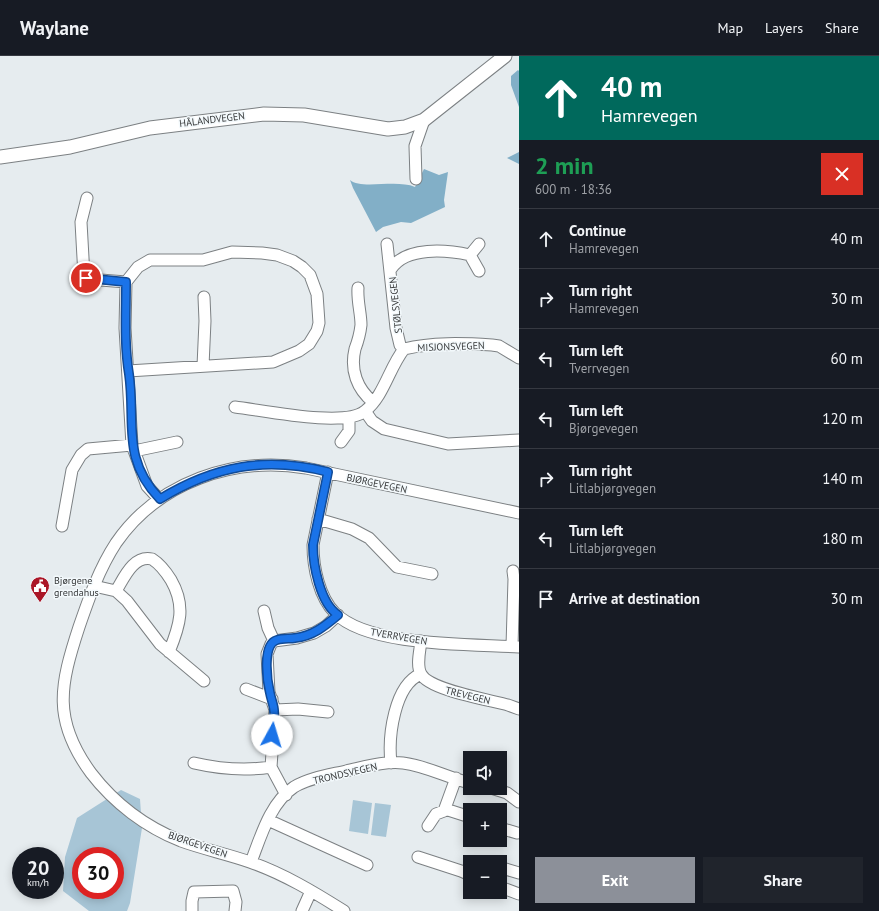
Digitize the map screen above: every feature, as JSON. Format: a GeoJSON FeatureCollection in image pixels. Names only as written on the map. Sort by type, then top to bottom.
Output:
{"type":"FeatureCollection","features":[{"type":"Feature","properties":{"kind":"main road","name":"HÅLANDVEGEN"},"geometry":{"type":"LineString","coordinates":[[0,157],[70,147],[150,128],[258,114],[296,114],[388,129],[405,127],[424,120],[505,56]]}},
{"type":"Feature","properties":{"kind":"street"},"geometry":{"type":"LineString","coordinates":[[416,179],[415,146],[424,120]]}},
{"type":"Feature","properties":{"kind":"street"},"geometry":{"type":"LineString","coordinates":[[87,198],[81,222],[84,276],[88,279],[126,282]]}},
{"type":"Feature","properties":{"kind":"street","name":"STØLSVEGEN"},"geometry":{"type":"LineString","coordinates":[[387,244],[391,269],[396,328],[400,345],[404,349]]}},
{"type":"Feature","properties":{"kind":"street"},"geometry":{"type":"LineString","coordinates":[[479,244],[470,255],[479,270]]}},
{"type":"Feature","properties":{"kind":"street"},"geometry":{"type":"LineString","coordinates":[[128,371],[273,362],[299,351],[309,344],[316,332],[319,311],[317,294],[310,275],[293,261],[277,256],[262,253],[232,252],[203,260],[150,260],[138,267],[126,282],[125,328],[133,448],[147,486],[160,499]]}},
{"type":"Feature","properties":{"kind":"street","name":"STØLSVEGEN"},"geometry":{"type":"LineString","coordinates":[[391,269],[402,258],[415,253],[456,252],[470,255]]}},
{"type":"Feature","properties":{"kind":"street"},"geometry":{"type":"LineString","coordinates":[[358,288],[361,323],[360,335],[353,359],[354,373],[358,386],[364,395],[373,402]]}},
{"type":"Feature","properties":{"kind":"street"},"geometry":{"type":"LineString","coordinates":[[203,366],[205,321],[204,297]]}},
{"type":"Feature","properties":{"kind":"street","name":"MISJONSVEGEN"},"geometry":{"type":"LineString","coordinates":[[404,349],[420,345],[470,343],[499,346],[519,358]]}},
{"type":"Feature","properties":{"kind":"street"},"geometry":{"type":"LineString","coordinates":[[235,407],[327,419],[349,418],[365,411],[373,402],[397,358],[404,349]]}},
{"type":"Feature","properties":{"kind":"street"},"geometry":{"type":"LineString","coordinates":[[365,411],[372,421],[380,427],[451,444],[519,440]]}},
{"type":"Feature","properties":{"kind":"street"},"geometry":{"type":"LineString","coordinates":[[341,442],[349,431],[349,418]]}},
{"type":"Feature","properties":{"kind":"street"},"geometry":{"type":"LineString","coordinates":[[62,526],[72,470],[81,455],[88,448],[133,448],[177,442]]}},
{"type":"Feature","properties":{"kind":"street","name":"BJØRGEVEGEN"},"geometry":{"type":"LineString","coordinates":[[344,911],[281,874],[251,862],[181,841],[150,826],[115,799],[92,774],[78,752],[68,731],[65,716],[63,682],[66,668],[94,586],[116,543],[125,532],[160,499],[195,480],[240,466],[286,464],[519,513]]}},
{"type":"Feature","properties":{"kind":"street","name":"TVERRVEGEN"},"geometry":{"type":"LineString","coordinates":[[328,472],[313,545],[316,578],[323,594],[338,615],[345,621],[365,630],[400,638],[421,641],[516,646]]}},
{"type":"Feature","properties":{"kind":"street"},"geometry":{"type":"LineString","coordinates":[[318,519],[352,529],[369,538],[397,567],[432,574]]}},
{"type":"Feature","properties":{"kind":"street"},"geometry":{"type":"LineString","coordinates":[[116,591],[131,568],[140,560],[152,559],[166,571],[178,594],[181,606],[179,624],[169,652]]}},
{"type":"Feature","properties":{"kind":"street"},"geometry":{"type":"LineString","coordinates":[[513,571],[516,646]]}},
{"type":"Feature","properties":{"kind":"street"},"geometry":{"type":"LineString","coordinates":[[94,586],[116,591],[127,602],[160,644],[204,681]]}},
{"type":"Feature","properties":{"kind":"street"},"geometry":{"type":"LineString","coordinates":[[264,611],[268,628],[274,641]]}},
{"type":"Feature","properties":{"kind":"street"},"geometry":{"type":"LineString","coordinates":[[286,794],[271,767],[273,705],[269,683],[267,654],[271,644],[274,641],[297,638],[314,633],[326,626],[338,615]]}},
{"type":"Feature","properties":{"kind":"street"},"geometry":{"type":"LineString","coordinates":[[421,641],[419,660],[421,674]]}},
{"type":"Feature","properties":{"kind":"street","name":"TRONDSVEGEN"},"geometry":{"type":"LineString","coordinates":[[391,763],[391,747],[397,705],[407,682],[411,678],[421,674]]}},
{"type":"Feature","properties":{"kind":"street","name":"TREVEGEN"},"geometry":{"type":"LineString","coordinates":[[421,674],[428,682],[438,687],[519,709]]}},
{"type":"Feature","properties":{"kind":"street"},"geometry":{"type":"LineString","coordinates":[[246,689],[273,705],[328,712]]}},
{"type":"Feature","properties":{"kind":"street"},"geometry":{"type":"LineString","coordinates":[[194,762],[209,766],[247,771],[271,767]]}},
{"type":"Feature","properties":{"kind":"street","name":"TRONDSVEGEN"},"geometry":{"type":"LineString","coordinates":[[251,862],[268,820],[274,809],[286,794],[295,787],[320,777],[391,763],[416,766],[463,780]]}},
{"type":"Feature","properties":{"kind":"street"},"geometry":{"type":"LineString","coordinates":[[428,826],[436,814],[444,811],[456,778]]}},
{"type":"Feature","properties":{"kind":"street"},"geometry":{"type":"LineString","coordinates":[[507,793],[519,802]]}},
{"type":"Feature","properties":{"kind":"street"},"geometry":{"type":"LineString","coordinates":[[445,808],[463,814]]}},
{"type":"Feature","properties":{"kind":"street"},"geometry":{"type":"LineString","coordinates":[[268,820],[367,865]]}},
{"type":"Feature","properties":{"kind":"street"},"geometry":{"type":"LineString","coordinates":[[507,830],[517,833]]}},
{"type":"Feature","properties":{"kind":"street"},"geometry":{"type":"LineString","coordinates":[[418,857],[463,873]]}},
{"type":"Feature","properties":{"kind":"street"},"geometry":{"type":"LineString","coordinates":[[507,869],[519,873]]}},
{"type":"Feature","properties":{"kind":"street"},"geometry":{"type":"LineString","coordinates":[[192,911],[194,892],[212,890],[233,891],[236,902],[235,911]]}},
{"type":"Feature","properties":{"kind":"street"},"geometry":{"type":"LineString","coordinates":[[507,890],[519,894]]}},
{"type":"Feature","properties":{"kind":"street"},"geometry":{"type":"LineString","coordinates":[[302,911],[311,891]]}},
{"type":"Feature","properties":{"kind":"shaded area"},"geometry":{"type":"Polygon","coordinates":[[[518,70],[519,107],[511,85],[511,76],[518,70]]]}},
{"type":"Feature","properties":{"kind":"shaded area"},"geometry":{"type":"Polygon","coordinates":[[[519,152],[519,164],[507,158],[519,152]]]}},
{"type":"Feature","properties":{"kind":"shaded area"},"geometry":{"type":"Polygon","coordinates":[[[424,169],[439,175],[448,172],[444,200],[445,207],[411,223],[401,222],[383,227],[376,232],[350,180],[355,183],[362,184],[398,184],[415,187],[424,169]]]}},
{"type":"Feature","properties":{"kind":"shaded area"},"geometry":{"type":"Polygon","coordinates":[[[121,790],[140,799],[142,828],[130,903],[127,911],[89,911],[73,899],[124,899],[124,847],[72,847],[72,898],[64,892],[65,857],[77,818],[121,790]]]}},
{"type":"Feature","properties":{"kind":"shaded area"},"geometry":{"type":"Polygon","coordinates":[[[353,800],[372,803],[368,834],[349,831],[353,800]]]}},
{"type":"Feature","properties":{"kind":"shaded area"},"geometry":{"type":"Polygon","coordinates":[[[375,803],[391,805],[386,837],[371,835],[375,803]]]}},
{"type":"Feature","properties":{"kind":"place","name":"Bjørgene grendahus"},"geometry":{"type":"Point","coordinates":[40,603]}},
{"type":"Feature","properties":{"kind":"route"},"geometry":{"type":"LineString","coordinates":[[86,278],[126,282],[127,307],[125,328],[129,373],[132,445],[147,486],[160,499],[172,491],[195,480],[240,466],[286,464],[328,472],[313,545],[313,557],[316,578],[323,594],[335,613],[338,615],[326,626],[314,633],[297,638],[278,639],[268,648],[266,661],[270,692],[274,707],[272,735]]}}]}
